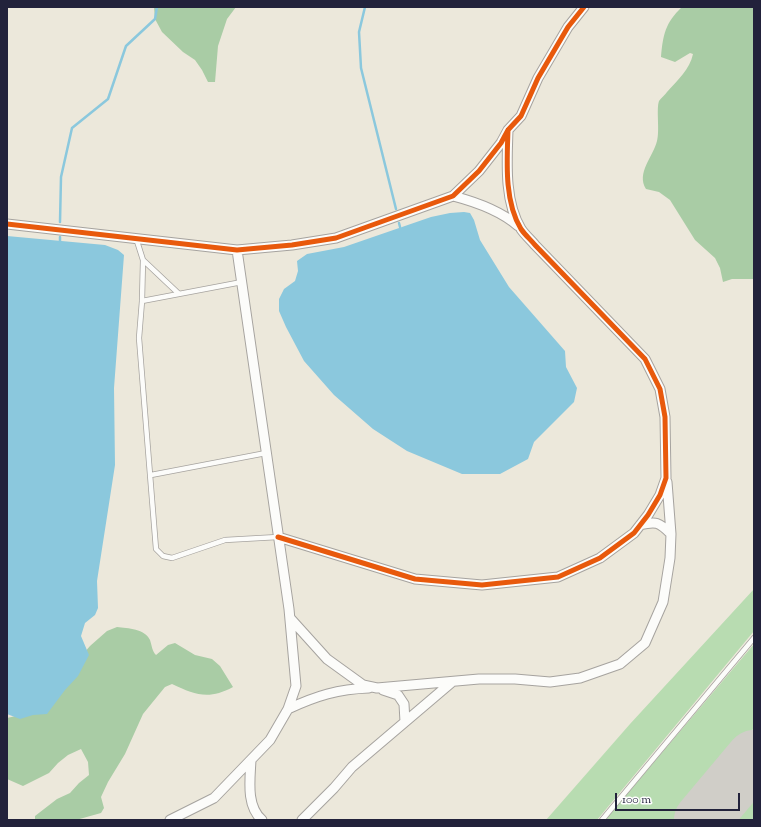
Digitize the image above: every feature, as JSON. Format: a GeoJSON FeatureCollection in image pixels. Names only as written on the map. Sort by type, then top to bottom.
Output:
{"type":"FeatureCollection","features":[{"type":"Feature","properties":{"kind":"street"},"geometry":{"type":"LineString","coordinates":[[7,224],[237,250],[292,245],[336,238],[454,196],[479,172],[501,143],[508,130],[521,116],[538,78],[568,27],[584,7]]}},
{"type":"Feature","properties":{"kind":"street"},"geometry":{"type":"LineString","coordinates":[[508,130],[507,176],[513,211],[521,229]]}},
{"type":"Feature","properties":{"kind":"street"},"geometry":{"type":"LineString","coordinates":[[288,709],[307,700],[337,690],[479,679],[515,679],[550,682],[580,678],[620,664],[645,643],[664,602],[670,558],[671,534],[666,478],[665,417],[660,390],[645,359],[509,218],[470,200],[454,196]]}},
{"type":"Feature","properties":{"kind":"street"},"geometry":{"type":"LineString","coordinates":[[170,820],[214,798],[270,740],[288,709],[296,686],[290,618],[237,250]]}},
{"type":"Feature","properties":{"kind":"street"},"geometry":{"type":"LineString","coordinates":[[278,537],[415,580],[482,584],[558,578],[600,558],[634,533],[660,495],[666,478]]}},
{"type":"Feature","properties":{"kind":"street"},"geometry":{"type":"LineString","coordinates":[[640,525],[650,523],[661,524],[671,534]]}},
{"type":"Feature","properties":{"kind":"street"},"geometry":{"type":"LineString","coordinates":[[290,618],[327,659],[363,685],[398,695],[404,704],[405,722]]}},
{"type":"Feature","properties":{"kind":"street"},"geometry":{"type":"LineString","coordinates":[[302,820],[334,788],[352,767],[452,682]]}},
{"type":"Feature","properties":{"kind":"street"},"geometry":{"type":"LineString","coordinates":[[251,760],[251,803],[262,820]]}},
{"type":"Feature","properties":{"kind":"lane"},"geometry":{"type":"LineString","coordinates":[[136,238],[144,260],[139,338],[156,549],[163,556],[172,558],[225,540],[278,537]]}},
{"type":"Feature","properties":{"kind":"lane"},"geometry":{"type":"LineString","coordinates":[[144,260],[178,293]]}},
{"type":"Feature","properties":{"kind":"lane"},"geometry":{"type":"LineString","coordinates":[[142,301],[242,282]]}},
{"type":"Feature","properties":{"kind":"lane"},"geometry":{"type":"LineString","coordinates":[[151,475],[266,453]]}},
{"type":"Feature","properties":{"kind":"lane"},"geometry":{"type":"LineString","coordinates":[[602,820],[754,638]]}},
{"type":"Feature","properties":{"kind":"green space"},"geometry":{"type":"Polygon","coordinates":[[[154,7],[236,7],[227,19],[218,46],[215,82],[208,82],[195,60],[183,52],[162,32],[155,19],[154,7]]]}},
{"type":"Feature","properties":{"kind":"green space"},"geometry":{"type":"Polygon","coordinates":[[[682,7],[754,7],[754,279],[732,279],[723,282],[720,268],[715,258],[695,240],[670,200],[659,192],[646,189],[643,183],[644,171],[658,137],[659,101],[686,70],[693,54],[690,53],[675,62],[661,57],[664,36],[668,24],[682,7]]]}},
{"type":"Feature","properties":{"kind":"green space"},"geometry":{"type":"Polygon","coordinates":[[[754,589],[754,631],[597,820],[546,820],[630,724],[754,589]]]}},
{"type":"Feature","properties":{"kind":"green space"},"geometry":{"type":"Polygon","coordinates":[[[117,627],[144,633],[148,636],[156,655],[168,645],[175,643],[195,655],[212,659],[220,666],[233,687],[217,694],[209,695],[188,691],[172,684],[165,687],[143,714],[125,754],[108,782],[101,797],[104,808],[101,813],[76,820],[35,820],[35,816],[57,799],[70,793],[89,775],[88,762],[81,749],[68,755],[49,773],[23,786],[7,779],[7,718],[33,712],[90,646],[107,631],[117,627]]]}},
{"type":"Feature","properties":{"kind":"green space"},"geometry":{"type":"Polygon","coordinates":[[[754,644],[754,728],[677,820],[605,820],[754,644]]]}},
{"type":"Feature","properties":{"kind":"green space"},"geometry":{"type":"Polygon","coordinates":[[[754,789],[754,820],[729,820],[754,789]]]}},
{"type":"Feature","properties":{"kind":"water"},"geometry":{"type":"Polygon","coordinates":[[[464,212],[470,213],[474,220],[480,240],[509,287],[565,351],[566,367],[577,388],[574,402],[534,442],[528,459],[500,474],[462,474],[407,451],[373,429],[334,395],[304,361],[279,311],[279,299],[284,289],[295,281],[298,271],[297,261],[307,254],[344,247],[431,217],[464,212]]]}},
{"type":"Feature","properties":{"kind":"water"},"geometry":{"type":"Polygon","coordinates":[[[7,236],[105,245],[118,250],[124,255],[114,388],[115,465],[97,581],[98,608],[95,615],[85,623],[81,636],[89,655],[78,676],[65,690],[47,714],[33,715],[20,719],[7,714],[7,236]]]}},
{"type":"Feature","properties":{"kind":"waterway"},"geometry":{"type":"LineString","coordinates":[[60,222],[61,177],[72,128],[108,99],[126,46],[155,19],[157,7]]}},
{"type":"Feature","properties":{"kind":"waterway"},"geometry":{"type":"LineString","coordinates":[[365,7],[359,32],[361,68],[396,209]]}},
{"type":"Feature","properties":{"kind":"waterway"},"geometry":{"type":"LineString","coordinates":[[399,223],[400,227]]}},
{"type":"Feature","properties":{"kind":"runway"},"geometry":{"type":"LineString","coordinates":[[702,820],[754,758]]}},
{"type":"Feature","properties":{"kind":"cycle path"},"geometry":{"type":"LineString","coordinates":[[7,224],[237,250],[292,245],[336,238],[453,196],[479,171],[501,143],[508,130],[521,116],[538,78],[568,27],[584,7]]}},
{"type":"Feature","properties":{"kind":"cycle path"},"geometry":{"type":"LineString","coordinates":[[278,537],[415,579],[482,585],[558,577],[600,558],[634,533],[648,515],[660,495],[666,478],[665,417],[660,389],[645,359],[521,229],[509,194],[507,168],[508,130]]}}]}
